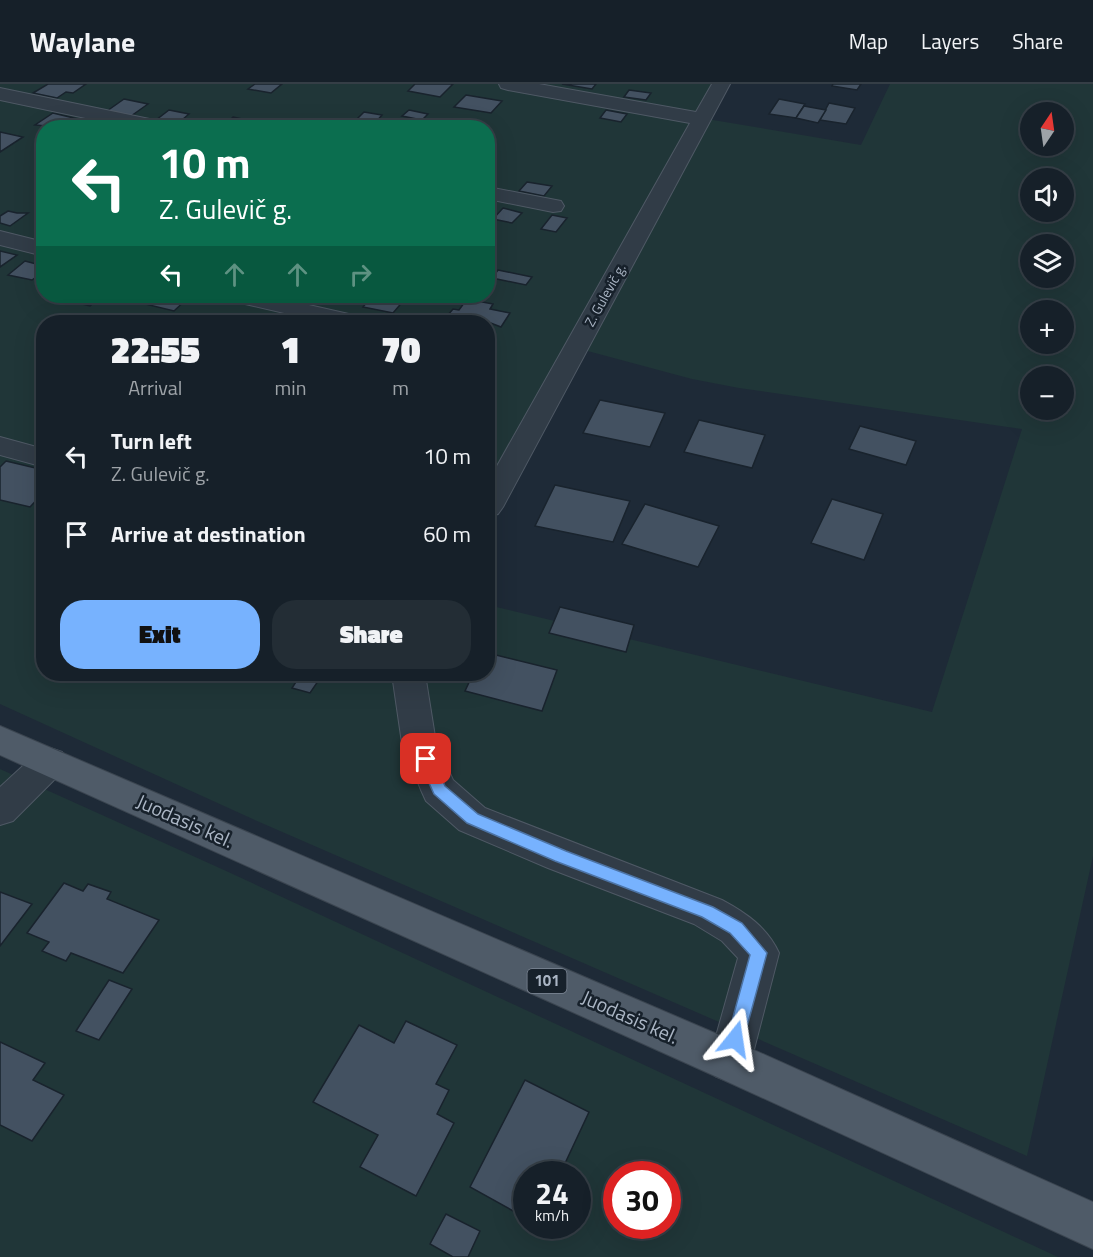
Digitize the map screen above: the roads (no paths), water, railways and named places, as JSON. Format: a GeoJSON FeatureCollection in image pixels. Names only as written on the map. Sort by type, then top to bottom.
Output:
{"type":"FeatureCollection","features":[{"type":"Feature","properties":{"kind":"main road","name":"Juodasis kel."},"geometry":{"type":"LineString","coordinates":[[0,740],[730,1061],[1093,1226]]}},
{"type":"Feature","properties":{"kind":"street"},"geometry":{"type":"LineString","coordinates":[[508,84],[702,119]]}},
{"type":"Feature","properties":{"kind":"street","name":"Z. Gulevič g."},"geometry":{"type":"LineString","coordinates":[[495,494],[721,84]]}},
{"type":"Feature","properties":{"kind":"street"},"geometry":{"type":"LineString","coordinates":[[0,94],[125,120]]}},
{"type":"Feature","properties":{"kind":"street"},"geometry":{"type":"LineString","coordinates":[[495,194],[553,206]]}},
{"type":"Feature","properties":{"kind":"street"},"geometry":{"type":"LineString","coordinates":[[0,238],[36,247]]}},
{"type":"Feature","properties":{"kind":"street"},"geometry":{"type":"LineString","coordinates":[[270,303],[323,315]]}},
{"type":"Feature","properties":{"kind":"street"},"geometry":{"type":"LineString","coordinates":[[0,446],[36,456]]}},
{"type":"Feature","properties":{"kind":"street"},"geometry":{"type":"LineString","coordinates":[[410,681],[419,743],[439,790],[472,819],[708,912],[736,928],[759,953],[730,1061]]}},
{"type":"Feature","properties":{"kind":"street"},"geometry":{"type":"LineString","coordinates":[[0,810],[50,762]]}}]}
